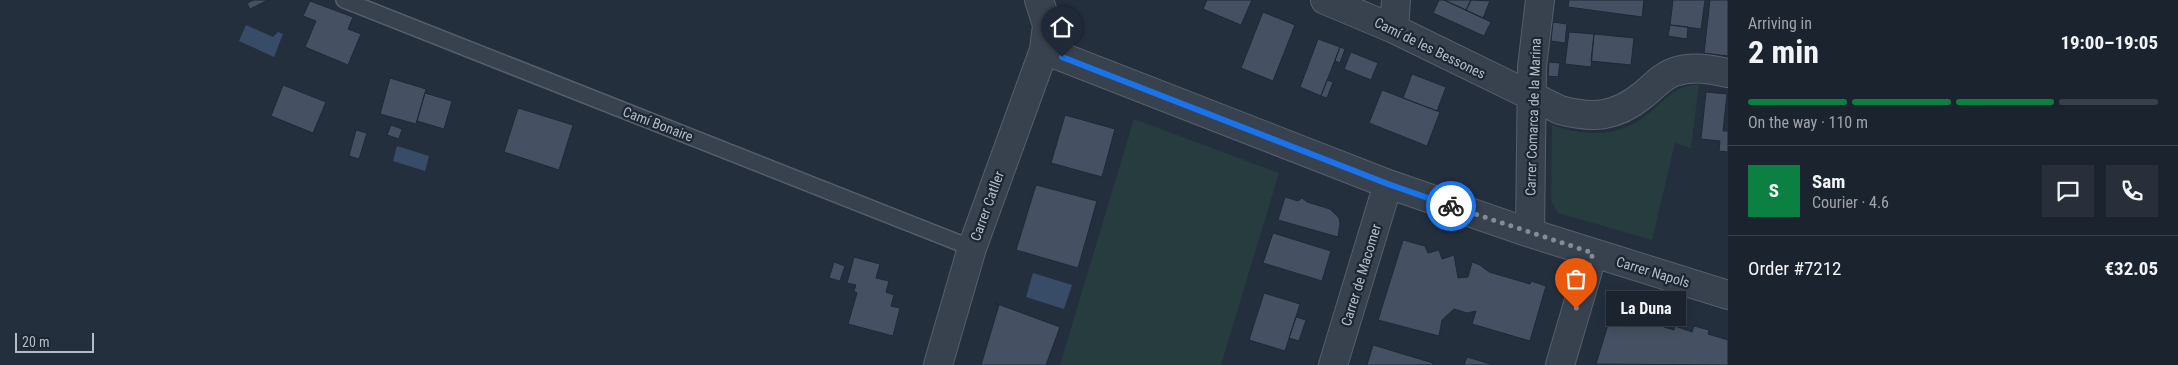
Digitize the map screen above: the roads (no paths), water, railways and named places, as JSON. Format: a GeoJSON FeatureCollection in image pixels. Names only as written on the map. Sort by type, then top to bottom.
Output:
{"type":"FeatureCollection","features":[{"type":"Feature","properties":{"kind":"street","name":"Carrer Catller"},"geometry":{"type":"LineString","coordinates":[[938,365],[972,248],[1044,50],[1047,25],[1039,0]]}},
{"type":"Feature","properties":{"kind":"street","name":"Camí de les Bessones"},"geometry":{"type":"LineString","coordinates":[[1326,0],[1394,29],[1533,98],[1560,110],[1579,115],[1598,116],[1618,111],[1630,105],[1672,72],[1699,68],[1728,73]]}},
{"type":"Feature","properties":{"kind":"street"},"geometry":{"type":"LineString","coordinates":[[1394,29],[1396,0]]}},
{"type":"Feature","properties":{"kind":"street","name":"Carrer Comarca de la Marina"},"geometry":{"type":"LineString","coordinates":[[1530,233],[1533,59],[1540,0]]}},
{"type":"Feature","properties":{"kind":"street","name":"Carrer Napols"},"geometry":{"type":"LineString","coordinates":[[1044,50],[1388,184],[1530,233],[1728,295]]}},
{"type":"Feature","properties":{"kind":"street","name":"Carrer de Macomer"},"geometry":{"type":"LineString","coordinates":[[1333,365],[1388,184]]}},
{"type":"Feature","properties":{"kind":"street"},"geometry":{"type":"LineString","coordinates":[[1560,365],[1593,253]]}},
{"type":"Feature","properties":{"kind":"lane","name":"Camí Bonaire"},"geometry":{"type":"LineString","coordinates":[[344,0],[972,248]]}},
{"type":"Feature","properties":{"kind":"water"},"geometry":{"type":"Polygon","coordinates":[[[246,25],[273,37],[278,32],[283,34],[274,57],[239,41],[246,25]]]}},
{"type":"Feature","properties":{"kind":"water"},"geometry":{"type":"Polygon","coordinates":[[[397,146],[429,156],[425,171],[393,161],[397,146]]]}},
{"type":"Feature","properties":{"kind":"water"},"geometry":{"type":"Polygon","coordinates":[[[1033,273],[1072,285],[1064,309],[1026,297],[1033,273]]]}},
{"type":"Feature","properties":{"kind":"place","name":"La Duna"},"geometry":{"type":"Point","coordinates":[1576,309]}}]}
